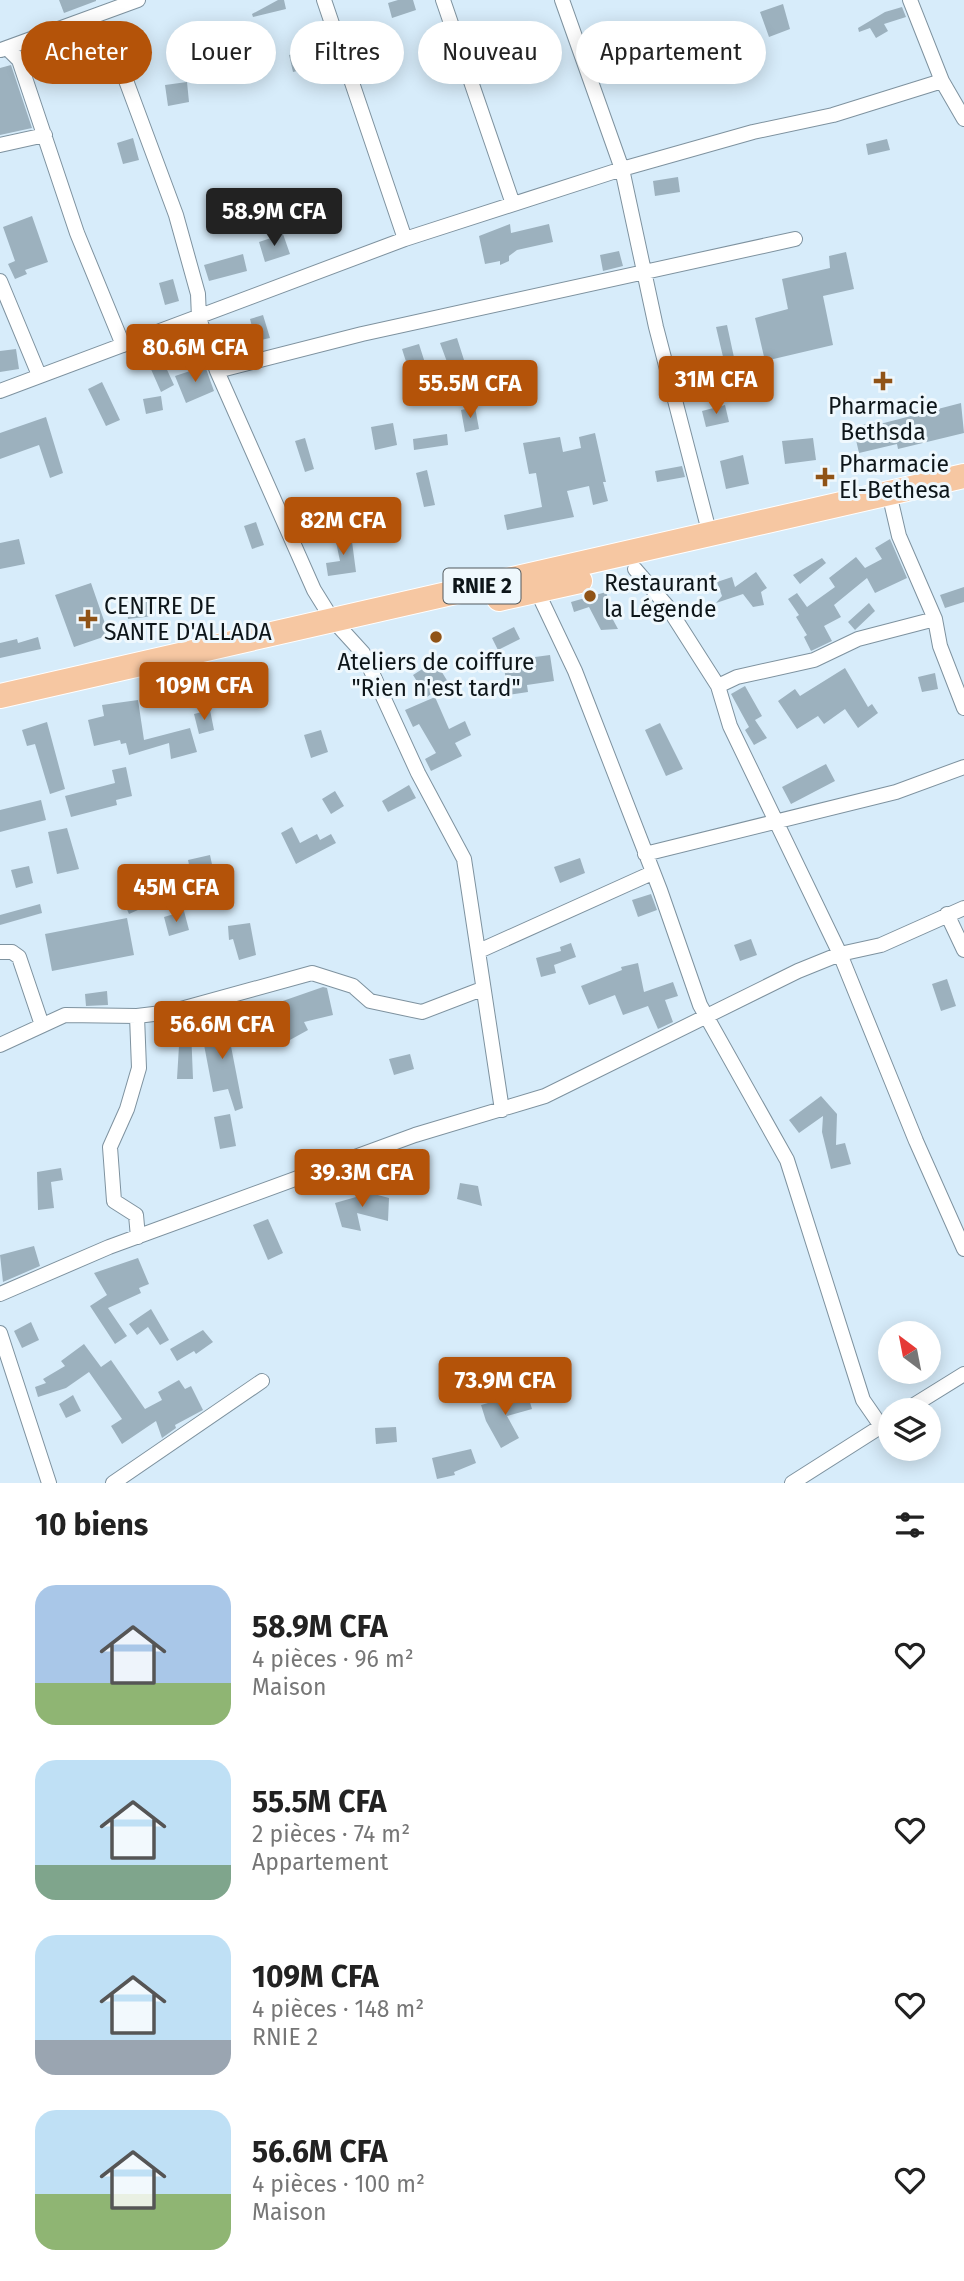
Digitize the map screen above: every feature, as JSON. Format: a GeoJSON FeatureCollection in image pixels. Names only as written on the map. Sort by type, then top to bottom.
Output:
{"type":"FeatureCollection","features":[{"type":"Feature","properties":{"kind":"highway","name":"RNIE 2"},"geometry":{"type":"LineString","coordinates":[[0,696],[338,625],[537,591],[635,569],[890,502],[964,476]]}},
{"type":"Feature","properties":{"kind":"highway","name":"RNIE 2"},"geometry":{"type":"LineString","coordinates":[[0,711],[338,625],[710,535],[890,502],[964,493]]}},
{"type":"Feature","properties":{"kind":"street"},"geometry":{"type":"LineString","coordinates":[[4,50],[138,0]]}},
{"type":"Feature","properties":{"kind":"street"},"geometry":{"type":"LineString","coordinates":[[324,0],[405,239]]}},
{"type":"Feature","properties":{"kind":"street"},"geometry":{"type":"LineString","coordinates":[[443,0],[513,204]]}},
{"type":"Feature","properties":{"kind":"street"},"geometry":{"type":"LineString","coordinates":[[562,0],[622,169],[710,535]]}},
{"type":"Feature","properties":{"kind":"street"},"geometry":{"type":"LineString","coordinates":[[910,0],[942,81],[964,119]]}},
{"type":"Feature","properties":{"kind":"street"},"geometry":{"type":"LineString","coordinates":[[4,50],[19,60],[77,233],[124,345]]}},
{"type":"Feature","properties":{"kind":"street"},"geometry":{"type":"LineString","coordinates":[[0,391],[405,239],[622,169],[753,132],[833,115],[942,81]]}},
{"type":"Feature","properties":{"kind":"street"},"geometry":{"type":"LineString","coordinates":[[127,84],[176,215],[198,294],[199,318],[217,371],[302,565],[338,625],[363,653],[375,674],[418,773],[464,859],[502,1110]]}},
{"type":"Feature","properties":{"kind":"street"},"geometry":{"type":"LineString","coordinates":[[0,145],[46,135]]}},
{"type":"Feature","properties":{"kind":"street"},"geometry":{"type":"LineString","coordinates":[[217,371],[362,334],[795,239]]}},
{"type":"Feature","properties":{"kind":"street"},"geometry":{"type":"LineString","coordinates":[[0,281],[39,375]]}},
{"type":"Feature","properties":{"kind":"street"},"geometry":{"type":"LineString","coordinates":[[890,502],[957,673],[964,708]]}},
{"type":"Feature","properties":{"kind":"street"},"geometry":{"type":"LineString","coordinates":[[635,569],[667,606],[718,686],[730,726],[840,954],[916,1141],[964,1249]]}},
{"type":"Feature","properties":{"kind":"street"},"geometry":{"type":"LineString","coordinates":[[537,591],[575,671],[706,1017],[788,1160],[863,1400],[878,1415]]}},
{"type":"Feature","properties":{"kind":"street"},"geometry":{"type":"LineString","coordinates":[[718,686],[737,677],[814,660],[858,639],[935,619]]}},
{"type":"Feature","properties":{"kind":"street"},"geometry":{"type":"LineString","coordinates":[[645,854],[896,792],[964,767]]}},
{"type":"Feature","properties":{"kind":"street"},"geometry":{"type":"LineString","coordinates":[[479,951],[652,873]]}},
{"type":"Feature","properties":{"kind":"street"},"geometry":{"type":"LineString","coordinates":[[0,1294],[138,1237],[415,1135],[545,1096],[604,1069],[770,984],[840,954],[881,945],[964,908]]}},
{"type":"Feature","properties":{"kind":"street"},"geometry":{"type":"LineString","coordinates":[[947,914],[964,950]]}},
{"type":"Feature","properties":{"kind":"street"},"geometry":{"type":"LineString","coordinates":[[0,952],[12,952],[19,957],[41,1025]]}},
{"type":"Feature","properties":{"kind":"street"},"geometry":{"type":"LineString","coordinates":[[0,1045],[41,1025],[77,1014],[137,1016],[212,1002],[312,973],[353,986],[370,1001],[422,1012],[482,989]]}},
{"type":"Feature","properties":{"kind":"street"},"geometry":{"type":"LineString","coordinates":[[137,1016],[139,1068],[127,1109],[110,1147],[114,1201],[136,1214],[138,1237]]}},
{"type":"Feature","properties":{"kind":"street"},"geometry":{"type":"LineString","coordinates":[[0,1333],[49,1483]]}},
{"type":"Feature","properties":{"kind":"street"},"geometry":{"type":"LineString","coordinates":[[925,1398],[964,1374]]}},
{"type":"Feature","properties":{"kind":"street"},"geometry":{"type":"LineString","coordinates":[[113,1483],[262,1381]]}},
{"type":"Feature","properties":{"kind":"street"},"geometry":{"type":"LineString","coordinates":[[792,1483],[878,1428]]}},
{"type":"Feature","properties":{"kind":"building"},"geometry":{"type":"Polygon","coordinates":[[[59,0],[96,0],[96,1],[64,13],[59,0]]]}},
{"type":"Feature","properties":{"kind":"building"},"geometry":{"type":"Polygon","coordinates":[[[278,0],[284,0],[286,9],[253,17],[252,14],[278,0]]]}},
{"type":"Feature","properties":{"kind":"building"},"geometry":{"type":"Polygon","coordinates":[[[413,0],[416,10],[392,18],[388,3],[413,0]]]}},
{"type":"Feature","properties":{"kind":"building"},"geometry":{"type":"Polygon","coordinates":[[[783,4],[790,29],[769,37],[766,21],[763,21],[760,12],[783,4]]]}},
{"type":"Feature","properties":{"kind":"building"},"geometry":{"type":"Polygon","coordinates":[[[902,7],[906,17],[884,24],[888,31],[876,38],[870,28],[859,32],[858,28],[885,12],[902,7]]]}},
{"type":"Feature","properties":{"kind":"building"},"geometry":{"type":"Polygon","coordinates":[[[11,65],[32,128],[0,135],[0,68],[11,65]]]}},
{"type":"Feature","properties":{"kind":"building"},"geometry":{"type":"Polygon","coordinates":[[[187,84],[189,102],[168,106],[165,85],[187,84]]]}},
{"type":"Feature","properties":{"kind":"building"},"geometry":{"type":"Polygon","coordinates":[[[133,138],[139,160],[123,164],[117,143],[133,138]]]}},
{"type":"Feature","properties":{"kind":"building"},"geometry":{"type":"Polygon","coordinates":[[[887,139],[890,150],[868,155],[866,144],[887,139]]]}},
{"type":"Feature","properties":{"kind":"building"},"geometry":{"type":"Polygon","coordinates":[[[678,177],[680,192],[655,196],[653,181],[678,177]]]}},
{"type":"Feature","properties":{"kind":"building"},"geometry":{"type":"Polygon","coordinates":[[[32,216],[48,262],[25,270],[27,274],[15,279],[8,264],[15,261],[3,227],[32,216]]]}},
{"type":"Feature","properties":{"kind":"building"},"geometry":{"type":"Polygon","coordinates":[[[510,224],[511,233],[549,224],[553,242],[517,250],[509,256],[509,261],[500,265],[500,261],[485,264],[479,236],[510,224]]]}},
{"type":"Feature","properties":{"kind":"building"},"geometry":{"type":"Polygon","coordinates":[[[283,234],[290,254],[265,262],[259,242],[283,234]]]}},
{"type":"Feature","properties":{"kind":"building"},"geometry":{"type":"Polygon","coordinates":[[[619,251],[623,266],[603,271],[600,255],[619,251]]]}},
{"type":"Feature","properties":{"kind":"building"},"geometry":{"type":"Polygon","coordinates":[[[846,252],[854,289],[823,296],[833,345],[765,361],[755,318],[788,309],[782,279],[830,268],[829,256],[846,252]]]}},
{"type":"Feature","properties":{"kind":"building"},"geometry":{"type":"Polygon","coordinates":[[[243,254],[247,271],[209,281],[204,265],[243,254]]]}},
{"type":"Feature","properties":{"kind":"building"},"geometry":{"type":"Polygon","coordinates":[[[173,279],[179,301],[165,305],[159,283],[173,279]]]}},
{"type":"Feature","properties":{"kind":"building"},"geometry":{"type":"Polygon","coordinates":[[[263,315],[270,338],[256,341],[250,319],[263,315]]]}},
{"type":"Feature","properties":{"kind":"building"},"geometry":{"type":"Polygon","coordinates":[[[727,325],[738,376],[728,378],[716,327],[727,325]]]}},
{"type":"Feature","properties":{"kind":"building"},"geometry":{"type":"Polygon","coordinates":[[[457,338],[471,382],[456,386],[440,343],[457,338]]]}},
{"type":"Feature","properties":{"kind":"building"},"geometry":{"type":"Polygon","coordinates":[[[419,344],[425,363],[408,368],[402,349],[419,344]]]}},
{"type":"Feature","properties":{"kind":"building"},"geometry":{"type":"Polygon","coordinates":[[[16,349],[19,369],[0,372],[0,351],[16,349]]]}},
{"type":"Feature","properties":{"kind":"building"},"geometry":{"type":"Polygon","coordinates":[[[163,361],[174,385],[161,392],[150,367],[163,361]]]}},
{"type":"Feature","properties":{"kind":"building"},"geometry":{"type":"Polygon","coordinates":[[[205,366],[214,391],[186,403],[175,376],[205,366]]]}},
{"type":"Feature","properties":{"kind":"building"},"geometry":{"type":"Polygon","coordinates":[[[510,380],[512,396],[477,402],[474,386],[510,380]]]}},
{"type":"Feature","properties":{"kind":"building"},"geometry":{"type":"Polygon","coordinates":[[[102,382],[120,420],[106,426],[88,389],[102,382]]]}},
{"type":"Feature","properties":{"kind":"building"},"geometry":{"type":"Polygon","coordinates":[[[161,396],[163,410],[146,414],[143,399],[161,396]]]}},
{"type":"Feature","properties":{"kind":"building"},"geometry":{"type":"Polygon","coordinates":[[[961,403],[964,433],[898,449],[897,444],[859,453],[853,427],[879,421],[880,424],[961,403]]]}},
{"type":"Feature","properties":{"kind":"building"},"geometry":{"type":"Polygon","coordinates":[[[725,405],[729,422],[706,427],[702,411],[725,405]]]}},
{"type":"Feature","properties":{"kind":"building"},"geometry":{"type":"Polygon","coordinates":[[[475,407],[479,429],[465,432],[461,410],[475,407]]]}},
{"type":"Feature","properties":{"kind":"building"},"geometry":{"type":"Polygon","coordinates":[[[46,417],[63,473],[50,478],[39,445],[0,459],[0,433],[46,417]]]}},
{"type":"Feature","properties":{"kind":"building"},"geometry":{"type":"Polygon","coordinates":[[[393,423],[397,445],[375,450],[371,427],[393,423]]]}},
{"type":"Feature","properties":{"kind":"building"},"geometry":{"type":"Polygon","coordinates":[[[595,433],[608,501],[593,505],[589,486],[567,491],[574,517],[507,530],[504,515],[542,507],[536,473],[529,474],[523,443],[560,437],[563,452],[581,448],[579,437],[595,433]]]}},
{"type":"Feature","properties":{"kind":"building"},"geometry":{"type":"Polygon","coordinates":[[[447,434],[448,445],[414,450],[413,439],[447,434]]]}},
{"type":"Feature","properties":{"kind":"building"},"geometry":{"type":"Polygon","coordinates":[[[305,438],[314,469],[305,472],[295,441],[305,438]]]}},
{"type":"Feature","properties":{"kind":"building"},"geometry":{"type":"Polygon","coordinates":[[[813,438],[816,460],[785,464],[782,441],[813,438]]]}},
{"type":"Feature","properties":{"kind":"building"},"geometry":{"type":"Polygon","coordinates":[[[743,455],[749,484],[726,489],[720,461],[743,455]]]}},
{"type":"Feature","properties":{"kind":"building"},"geometry":{"type":"Polygon","coordinates":[[[682,466],[685,477],[657,482],[655,471],[682,466]]]}},
{"type":"Feature","properties":{"kind":"building"},"geometry":{"type":"Polygon","coordinates":[[[427,470],[435,505],[424,507],[416,473],[427,470]]]}},
{"type":"Feature","properties":{"kind":"building"},"geometry":{"type":"Polygon","coordinates":[[[256,522],[264,545],[252,549],[244,526],[256,522]]]}},
{"type":"Feature","properties":{"kind":"building"},"geometry":{"type":"Polygon","coordinates":[[[351,534],[356,572],[328,576],[326,563],[340,561],[335,537],[351,534]]]}},
{"type":"Feature","properties":{"kind":"building"},"geometry":{"type":"Polygon","coordinates":[[[19,539],[25,564],[0,569],[0,543],[19,539]]]}},
{"type":"Feature","properties":{"kind":"building"},"geometry":{"type":"Polygon","coordinates":[[[890,539],[907,578],[875,593],[867,578],[834,605],[841,617],[824,626],[832,641],[811,651],[804,637],[807,635],[796,617],[799,615],[788,599],[797,593],[807,607],[835,587],[829,578],[856,557],[865,568],[882,559],[875,548],[890,539]]]}},
{"type":"Feature","properties":{"kind":"building"},"geometry":{"type":"Polygon","coordinates":[[[822,558],[826,563],[800,584],[793,575],[822,558]]]}},
{"type":"Feature","properties":{"kind":"building"},"geometry":{"type":"Polygon","coordinates":[[[756,572],[767,588],[761,592],[764,605],[753,607],[743,594],[716,603],[722,596],[717,582],[732,577],[735,587],[756,572]]]}},
{"type":"Feature","properties":{"kind":"building","name":"CENTRE DE SANTE D'ALLADA"},"geometry":{"type":"Polygon","coordinates":[[[91,583],[109,635],[74,647],[55,595],[91,583]]]}},
{"type":"Feature","properties":{"kind":"building"},"geometry":{"type":"Polygon","coordinates":[[[964,587],[964,602],[945,608],[940,595],[964,587]]]}},
{"type":"Feature","properties":{"kind":"building"},"geometry":{"type":"Polygon","coordinates":[[[606,592],[609,602],[604,603],[618,629],[601,630],[589,607],[574,612],[571,602],[606,592]]]}},
{"type":"Feature","properties":{"kind":"building"},"geometry":{"type":"Polygon","coordinates":[[[152,595],[154,616],[128,619],[126,598],[152,595]]]}},
{"type":"Feature","properties":{"kind":"building"},"geometry":{"type":"Polygon","coordinates":[[[869,603],[875,611],[855,630],[848,622],[869,603]]]}},
{"type":"Feature","properties":{"kind":"building"},"geometry":{"type":"Polygon","coordinates":[[[514,627],[520,639],[498,650],[492,638],[514,627]]]}},
{"type":"Feature","properties":{"kind":"building"},"geometry":{"type":"Polygon","coordinates":[[[38,637],[41,649],[0,658],[0,643],[17,639],[18,643],[38,637]]]}},
{"type":"Feature","properties":{"kind":"building"},"geometry":{"type":"Polygon","coordinates":[[[550,655],[554,681],[527,685],[528,692],[508,695],[504,667],[536,663],[535,657],[550,655]]]}},
{"type":"Feature","properties":{"kind":"building"},"geometry":{"type":"Polygon","coordinates":[[[435,661],[448,682],[427,697],[413,675],[435,661]]]}},
{"type":"Feature","properties":{"kind":"building"},"geometry":{"type":"Polygon","coordinates":[[[845,668],[868,707],[872,704],[878,713],[858,728],[845,709],[824,724],[818,716],[797,729],[778,701],[795,689],[800,696],[845,668]]]}},
{"type":"Feature","properties":{"kind":"building"},"geometry":{"type":"Polygon","coordinates":[[[935,673],[938,689],[922,692],[918,677],[935,673]]]}},
{"type":"Feature","properties":{"kind":"building"},"geometry":{"type":"Polygon","coordinates":[[[745,686],[762,716],[755,720],[767,738],[754,745],[745,730],[749,727],[731,694],[745,686]]]}},
{"type":"Feature","properties":{"kind":"building"},"geometry":{"type":"Polygon","coordinates":[[[435,697],[449,729],[465,721],[471,735],[455,743],[462,756],[431,771],[425,759],[436,753],[419,724],[413,727],[405,710],[435,697]]]}},
{"type":"Feature","properties":{"kind":"building"},"geometry":{"type":"Polygon","coordinates":[[[138,700],[144,740],[190,728],[197,752],[171,759],[169,743],[129,755],[126,743],[121,744],[120,740],[94,746],[88,720],[104,716],[102,705],[138,700]]]}},
{"type":"Feature","properties":{"kind":"building"},"geometry":{"type":"Polygon","coordinates":[[[210,710],[214,730],[199,734],[194,714],[210,710]]]}},
{"type":"Feature","properties":{"kind":"building"},"geometry":{"type":"Polygon","coordinates":[[[47,722],[65,789],[50,794],[35,744],[27,746],[22,730],[47,722]]]}},
{"type":"Feature","properties":{"kind":"building"},"geometry":{"type":"Polygon","coordinates":[[[660,723],[683,769],[666,776],[645,730],[660,723]]]}},
{"type":"Feature","properties":{"kind":"building"},"geometry":{"type":"Polygon","coordinates":[[[321,730],[328,752],[311,758],[304,735],[321,730]]]}},
{"type":"Feature","properties":{"kind":"building"},"geometry":{"type":"Polygon","coordinates":[[[826,764],[835,781],[791,804],[782,787],[826,764]]]}},
{"type":"Feature","properties":{"kind":"building"},"geometry":{"type":"Polygon","coordinates":[[[126,767],[132,796],[116,800],[117,805],[71,817],[65,796],[115,783],[112,770],[126,767]]]}},
{"type":"Feature","properties":{"kind":"building"},"geometry":{"type":"Polygon","coordinates":[[[409,785],[416,798],[388,812],[382,801],[409,785]]]}},
{"type":"Feature","properties":{"kind":"building"},"geometry":{"type":"Polygon","coordinates":[[[335,791],[344,806],[331,814],[322,799],[335,791]]]}},
{"type":"Feature","properties":{"kind":"building"},"geometry":{"type":"Polygon","coordinates":[[[41,800],[46,820],[0,832],[0,810],[41,800]]]}},
{"type":"Feature","properties":{"kind":"building"},"geometry":{"type":"Polygon","coordinates":[[[292,827],[300,843],[317,834],[320,840],[331,834],[336,843],[296,864],[281,833],[292,827]]]}},
{"type":"Feature","properties":{"kind":"building"},"geometry":{"type":"Polygon","coordinates":[[[67,828],[79,869],[57,874],[48,832],[67,828]]]}},
{"type":"Feature","properties":{"kind":"building"},"geometry":{"type":"Polygon","coordinates":[[[210,855],[216,883],[194,888],[188,860],[210,855]]]}},
{"type":"Feature","properties":{"kind":"building"},"geometry":{"type":"Polygon","coordinates":[[[580,858],[585,873],[560,883],[554,867],[580,858]]]}},
{"type":"Feature","properties":{"kind":"building"},"geometry":{"type":"Polygon","coordinates":[[[29,866],[33,883],[16,888],[11,870],[29,866]]]}},
{"type":"Feature","properties":{"kind":"building"},"geometry":{"type":"Polygon","coordinates":[[[151,885],[158,901],[129,914],[122,898],[151,885]]]}},
{"type":"Feature","properties":{"kind":"building"},"geometry":{"type":"Polygon","coordinates":[[[651,894],[657,910],[638,917],[632,900],[651,894]]]}},
{"type":"Feature","properties":{"kind":"building"},"geometry":{"type":"Polygon","coordinates":[[[40,904],[42,913],[0,925],[0,915],[40,904]]]}},
{"type":"Feature","properties":{"kind":"building"},"geometry":{"type":"Polygon","coordinates":[[[184,911],[189,930],[169,936],[164,917],[184,911]]]}},
{"type":"Feature","properties":{"kind":"building"},"geometry":{"type":"Polygon","coordinates":[[[127,918],[134,955],[52,971],[45,934],[127,918]]]}},
{"type":"Feature","properties":{"kind":"building"},"geometry":{"type":"Polygon","coordinates":[[[250,923],[256,955],[239,960],[233,939],[229,940],[228,926],[250,923]]]}},
{"type":"Feature","properties":{"kind":"building"},"geometry":{"type":"Polygon","coordinates":[[[751,939],[757,955],[740,961],[734,945],[751,939]]]}},
{"type":"Feature","properties":{"kind":"building"},"geometry":{"type":"Polygon","coordinates":[[[571,943],[576,957],[554,965],[556,973],[541,977],[536,958],[561,951],[560,947],[571,943]]]}},
{"type":"Feature","properties":{"kind":"building"},"geometry":{"type":"Polygon","coordinates":[[[638,963],[644,992],[673,982],[678,996],[665,1000],[673,1022],[658,1029],[648,1006],[623,1015],[615,995],[589,1005],[581,986],[622,970],[621,967],[638,963]]]}},
{"type":"Feature","properties":{"kind":"building"},"geometry":{"type":"Polygon","coordinates":[[[947,979],[956,1006],[941,1011],[932,984],[947,979]]]}},
{"type":"Feature","properties":{"kind":"building"},"geometry":{"type":"Polygon","coordinates":[[[323,987],[327,988],[333,1015],[304,1022],[308,1030],[279,1046],[261,1015],[280,1010],[277,1003],[323,987]]]}},
{"type":"Feature","properties":{"kind":"building"},"geometry":{"type":"Polygon","coordinates":[[[107,991],[108,1005],[86,1006],[85,994],[107,991]]]}},
{"type":"Feature","properties":{"kind":"building"},"geometry":{"type":"Polygon","coordinates":[[[222,1017],[232,1017],[232,1036],[229,1036],[243,1108],[235,1111],[228,1089],[213,1092],[201,1029],[222,1029],[222,1017]]]}},
{"type":"Feature","properties":{"kind":"building"},"geometry":{"type":"Polygon","coordinates":[[[180,1029],[191,1029],[193,1079],[177,1079],[180,1029]]]}},
{"type":"Feature","properties":{"kind":"building"},"geometry":{"type":"Polygon","coordinates":[[[410,1054],[414,1069],[394,1075],[389,1059],[410,1054]]]}},
{"type":"Feature","properties":{"kind":"building"},"geometry":{"type":"Polygon","coordinates":[[[821,1096],[837,1114],[836,1145],[845,1143],[851,1164],[831,1169],[822,1132],[823,1116],[799,1133],[789,1120],[821,1096]]]}},
{"type":"Feature","properties":{"kind":"building"},"geometry":{"type":"Polygon","coordinates":[[[230,1114],[236,1146],[220,1149],[214,1117],[230,1114]]]}},
{"type":"Feature","properties":{"kind":"building"},"geometry":{"type":"Polygon","coordinates":[[[61,1168],[63,1180],[51,1182],[54,1208],[38,1210],[37,1172],[61,1168]]]}},
{"type":"Feature","properties":{"kind":"building"},"geometry":{"type":"Polygon","coordinates":[[[460,1183],[478,1186],[482,1206],[457,1199],[460,1183]]]}},
{"type":"Feature","properties":{"kind":"building"},"geometry":{"type":"Polygon","coordinates":[[[363,1191],[389,1198],[388,1221],[357,1213],[361,1231],[342,1227],[335,1203],[363,1195],[363,1191]]]}},
{"type":"Feature","properties":{"kind":"building"},"geometry":{"type":"Polygon","coordinates":[[[268,1219],[283,1253],[268,1260],[253,1225],[268,1219]]]}},
{"type":"Feature","properties":{"kind":"building"},"geometry":{"type":"Polygon","coordinates":[[[34,1246],[40,1266],[3,1282],[0,1255],[34,1246]]]}},
{"type":"Feature","properties":{"kind":"building"},"geometry":{"type":"Polygon","coordinates":[[[138,1258],[149,1284],[139,1288],[141,1293],[108,1308],[127,1336],[115,1344],[90,1306],[107,1295],[94,1273],[138,1258]]]}},
{"type":"Feature","properties":{"kind":"building"},"geometry":{"type":"Polygon","coordinates":[[[151,1309],[169,1340],[160,1345],[148,1327],[137,1335],[129,1324],[151,1309]]]}},
{"type":"Feature","properties":{"kind":"building"},"geometry":{"type":"Polygon","coordinates":[[[31,1322],[39,1340],[22,1348],[14,1331],[31,1322]]]}},
{"type":"Feature","properties":{"kind":"building"},"geometry":{"type":"Polygon","coordinates":[[[203,1330],[213,1342],[196,1354],[194,1351],[177,1361],[170,1349],[203,1330]]]}},
{"type":"Feature","properties":{"kind":"building"},"geometry":{"type":"Polygon","coordinates":[[[84,1344],[101,1367],[111,1360],[145,1409],[162,1400],[158,1392],[179,1380],[185,1389],[191,1386],[203,1410],[175,1425],[176,1428],[162,1438],[156,1421],[122,1444],[111,1426],[122,1419],[89,1372],[66,1388],[38,1397],[35,1387],[46,1383],[43,1379],[65,1366],[61,1361],[84,1344]]]}},
{"type":"Feature","properties":{"kind":"building"},"geometry":{"type":"Polygon","coordinates":[[[527,1392],[532,1409],[507,1416],[519,1438],[501,1448],[486,1421],[481,1405],[527,1392]]]}},
{"type":"Feature","properties":{"kind":"building"},"geometry":{"type":"Polygon","coordinates":[[[73,1395],[81,1411],[66,1418],[59,1404],[73,1395]]]}},
{"type":"Feature","properties":{"kind":"building"},"geometry":{"type":"Polygon","coordinates":[[[396,1427],[397,1442],[376,1444],[375,1428],[396,1427]]]}},
{"type":"Feature","properties":{"kind":"building"},"geometry":{"type":"Polygon","coordinates":[[[471,1449],[476,1463],[454,1472],[455,1475],[437,1479],[432,1458],[471,1449]]]}},
{"type":"Feature","properties":{"kind":"place","name":"Pharmacie Bethsda"},"geometry":{"type":"Point","coordinates":[883,381]}},
{"type":"Feature","properties":{"kind":"place","name":"Pharmacie El-Bethesa"},"geometry":{"type":"Point","coordinates":[825,477]}},
{"type":"Feature","properties":{"kind":"place","name":"Restaurant la Légende"},"geometry":{"type":"Point","coordinates":[590,596]}},
{"type":"Feature","properties":{"kind":"place","name":"CENTRE DE SANTE D'ALLADA"},"geometry":{"type":"Point","coordinates":[88,619]}},
{"type":"Feature","properties":{"kind":"place","name":"Ateliers de coiffure \"Rien n'est tard\""},"geometry":{"type":"Point","coordinates":[436,637]}}]}
